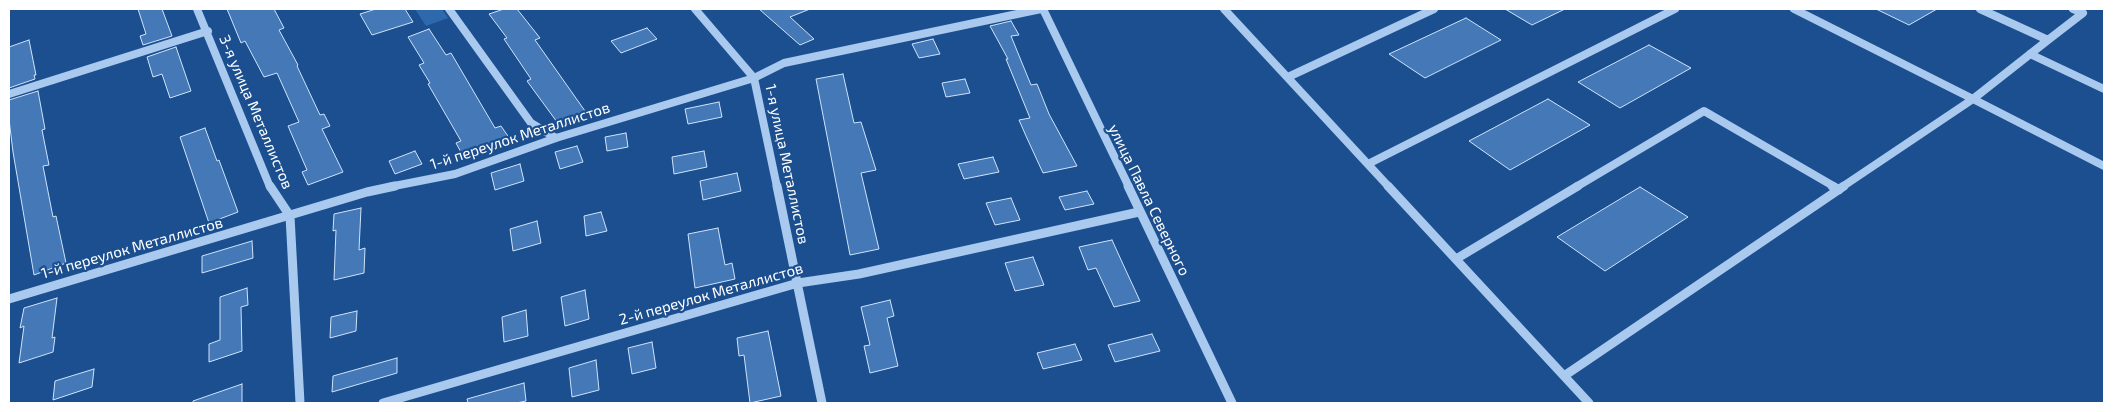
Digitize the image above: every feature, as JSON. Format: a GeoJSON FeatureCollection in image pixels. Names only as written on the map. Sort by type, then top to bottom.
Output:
{"type":"FeatureCollection","features":[{"type":"Feature","properties":{"kind":"street","name":"3-я улица Металлистов"},"geometry":{"type":"LineString","coordinates":[[197,9],[208,31],[272,192],[290,216]]}},
{"type":"Feature","properties":{"kind":"street"},"geometry":{"type":"LineString","coordinates":[[449,9],[531,123],[556,138]]}},
{"type":"Feature","properties":{"kind":"street","name":"1-я улица Металлистов"},"geometry":{"type":"LineString","coordinates":[[695,9],[754,78],[822,403]]}},
{"type":"Feature","properties":{"kind":"street","name":"1-й переулок Металлистов"},"geometry":{"type":"LineString","coordinates":[[9,299],[367,192],[455,174],[556,138],[754,78],[784,63],[1042,9]]}},
{"type":"Feature","properties":{"kind":"street","name":"улица Павла Северного"},"geometry":{"type":"LineString","coordinates":[[1042,9],[1232,403]]}},
{"type":"Feature","properties":{"kind":"street"},"geometry":{"type":"LineString","coordinates":[[1224,9],[1589,403]]}},
{"type":"Feature","properties":{"kind":"street"},"geometry":{"type":"LineString","coordinates":[[1288,77],[1434,9]]}},
{"type":"Feature","properties":{"kind":"street"},"geometry":{"type":"LineString","coordinates":[[1368,164],[1676,9]]}},
{"type":"Feature","properties":{"kind":"street"},"geometry":{"type":"LineString","coordinates":[[1794,9],[2104,166]]}},
{"type":"Feature","properties":{"kind":"street"},"geometry":{"type":"LineString","coordinates":[[1980,9],[2048,40]]}},
{"type":"Feature","properties":{"kind":"street"},"geometry":{"type":"LineString","coordinates":[[1564,376],[1973,99],[2083,13],[2073,9]]}},
{"type":"Feature","properties":{"kind":"street"},"geometry":{"type":"LineString","coordinates":[[9,94],[208,31]]}},
{"type":"Feature","properties":{"kind":"street"},"geometry":{"type":"LineString","coordinates":[[2030,54],[2104,89]]}},
{"type":"Feature","properties":{"kind":"street"},"geometry":{"type":"LineString","coordinates":[[1456,260],[1704,111],[1839,190]]}},
{"type":"Feature","properties":{"kind":"street","name":"2-й переулок Металлистов"},"geometry":{"type":"LineString","coordinates":[[384,403],[798,283],[859,274],[1139,212]]}},
{"type":"Feature","properties":{"kind":"street"},"geometry":{"type":"LineString","coordinates":[[290,216],[300,403]]}},
{"type":"Feature","properties":{"kind":"shaded area"},"geometry":{"type":"Polygon","coordinates":[[[415,9],[442,9],[448,18],[426,26],[415,9]]]}},
{"type":"Feature","properties":{"kind":"building"},"geometry":{"type":"Polygon","coordinates":[[[138,9],[162,9],[172,36],[143,45],[140,36],[146,34],[138,9]]]}},
{"type":"Feature","properties":{"kind":"building"},"geometry":{"type":"Polygon","coordinates":[[[227,9],[274,9],[284,28],[279,30],[298,65],[320,115],[324,114],[330,126],[322,129],[343,172],[308,185],[302,172],[307,170],[288,126],[299,122],[277,73],[264,77],[245,41],[241,43],[227,9]]]}},
{"type":"Feature","properties":{"kind":"building"},"geometry":{"type":"Polygon","coordinates":[[[376,9],[405,9],[413,22],[372,35],[360,14],[376,9]]]}},
{"type":"Feature","properties":{"kind":"building"},"geometry":{"type":"Polygon","coordinates":[[[504,9],[517,9],[540,38],[535,40],[585,111],[557,122],[527,81],[531,79],[504,39],[507,38],[489,14],[504,9]]]}},
{"type":"Feature","properties":{"kind":"building"},"geometry":{"type":"Polygon","coordinates":[[[759,9],[810,9],[790,17],[814,39],[800,45],[759,9]]]}},
{"type":"Feature","properties":{"kind":"building"},"geometry":{"type":"Polygon","coordinates":[[[1505,9],[1565,9],[1532,25],[1505,9]]]}},
{"type":"Feature","properties":{"kind":"building"},"geometry":{"type":"Polygon","coordinates":[[[1876,9],[1937,9],[1909,25],[1876,9]]]}},
{"type":"Feature","properties":{"kind":"building"},"geometry":{"type":"Polygon","coordinates":[[[1466,18],[1501,40],[1425,78],[1389,54],[1466,18]]]}},
{"type":"Feature","properties":{"kind":"building"},"geometry":{"type":"Polygon","coordinates":[[[1011,21],[1019,35],[1011,36],[1031,85],[1037,84],[1049,114],[1077,166],[1043,173],[1026,136],[1019,120],[1030,118],[1006,59],[1008,59],[990,26],[1011,21]]]}},
{"type":"Feature","properties":{"kind":"building"},"geometry":{"type":"Polygon","coordinates":[[[647,28],[657,39],[621,53],[611,41],[647,28]]]}},
{"type":"Feature","properties":{"kind":"building"},"geometry":{"type":"Polygon","coordinates":[[[429,29],[446,55],[451,53],[495,128],[501,126],[510,139],[464,158],[456,143],[461,141],[428,84],[430,83],[419,65],[424,63],[408,37],[429,29]]]}},
{"type":"Feature","properties":{"kind":"building"},"geometry":{"type":"Polygon","coordinates":[[[933,39],[940,54],[919,58],[912,44],[933,39]]]}},
{"type":"Feature","properties":{"kind":"building"},"geometry":{"type":"Polygon","coordinates":[[[29,40],[36,75],[34,75],[35,79],[9,88],[9,47],[29,40]]]}},
{"type":"Feature","properties":{"kind":"building"},"geometry":{"type":"Polygon","coordinates":[[[1649,45],[1691,68],[1620,108],[1578,82],[1649,45]]]}},
{"type":"Feature","properties":{"kind":"building"},"geometry":{"type":"Polygon","coordinates":[[[176,47],[191,91],[170,98],[162,74],[153,77],[147,57],[176,47]]]}},
{"type":"Feature","properties":{"kind":"building"},"geometry":{"type":"Polygon","coordinates":[[[843,74],[854,123],[861,122],[876,170],[861,173],[879,249],[850,255],[816,79],[843,74]]]}},
{"type":"Feature","properties":{"kind":"building"},"geometry":{"type":"Polygon","coordinates":[[[965,79],[970,93],[946,97],[942,83],[965,79]]]}},
{"type":"Feature","properties":{"kind":"building"},"geometry":{"type":"Polygon","coordinates":[[[38,91],[45,129],[42,130],[49,165],[43,166],[53,217],[56,216],[66,263],[34,275],[13,152],[9,100],[38,91]]]}},
{"type":"Feature","properties":{"kind":"building"},"geometry":{"type":"Polygon","coordinates":[[[1548,99],[1590,125],[1510,170],[1469,141],[1548,99]]]}},
{"type":"Feature","properties":{"kind":"building"},"geometry":{"type":"Polygon","coordinates":[[[719,102],[722,117],[688,124],[685,109],[719,102]]]}},
{"type":"Feature","properties":{"kind":"building"},"geometry":{"type":"Polygon","coordinates":[[[205,128],[238,212],[209,223],[180,137],[205,128]]]}},
{"type":"Feature","properties":{"kind":"building"},"geometry":{"type":"Polygon","coordinates":[[[626,133],[628,147],[607,151],[605,137],[626,133]]]}},
{"type":"Feature","properties":{"kind":"building"},"geometry":{"type":"Polygon","coordinates":[[[577,146],[583,162],[560,169],[555,152],[577,146]]]}},
{"type":"Feature","properties":{"kind":"building"},"geometry":{"type":"Polygon","coordinates":[[[415,151],[422,164],[395,174],[389,161],[415,151]]]}},
{"type":"Feature","properties":{"kind":"building"},"geometry":{"type":"Polygon","coordinates":[[[704,151],[707,167],[674,174],[672,157],[704,151]]]}},
{"type":"Feature","properties":{"kind":"building"},"geometry":{"type":"Polygon","coordinates":[[[993,157],[999,172],[964,179],[958,164],[993,157]]]}},
{"type":"Feature","properties":{"kind":"building"},"geometry":{"type":"Polygon","coordinates":[[[520,164],[524,181],[495,190],[491,173],[520,164]]]}},
{"type":"Feature","properties":{"kind":"building"},"geometry":{"type":"Polygon","coordinates":[[[737,173],[741,191],[703,200],[700,181],[737,173]]]}},
{"type":"Feature","properties":{"kind":"building"},"geometry":{"type":"Polygon","coordinates":[[[1640,187],[1688,217],[1605,271],[1557,237],[1640,187]]]}},
{"type":"Feature","properties":{"kind":"building"},"geometry":{"type":"Polygon","coordinates":[[[1087,191],[1094,204],[1065,210],[1059,197],[1087,191]]]}},
{"type":"Feature","properties":{"kind":"building"},"geometry":{"type":"Polygon","coordinates":[[[1011,198],[1020,220],[995,225],[986,203],[1011,198]]]}},
{"type":"Feature","properties":{"kind":"building"},"geometry":{"type":"Polygon","coordinates":[[[361,208],[359,250],[365,248],[364,273],[334,280],[336,230],[333,231],[334,214],[361,208]]]}},
{"type":"Feature","properties":{"kind":"building"},"geometry":{"type":"Polygon","coordinates":[[[601,212],[607,231],[586,236],[584,216],[601,212]]]}},
{"type":"Feature","properties":{"kind":"building"},"geometry":{"type":"Polygon","coordinates":[[[537,221],[541,243],[513,251],[510,229],[537,221]]]}},
{"type":"Feature","properties":{"kind":"building"},"geometry":{"type":"Polygon","coordinates":[[[718,228],[725,265],[732,263],[735,279],[695,288],[688,234],[718,228]]]}},
{"type":"Feature","properties":{"kind":"building"},"geometry":{"type":"Polygon","coordinates":[[[1112,240],[1140,301],[1114,307],[1096,268],[1088,270],[1079,247],[1112,240]]]}},
{"type":"Feature","properties":{"kind":"building"},"geometry":{"type":"Polygon","coordinates":[[[252,241],[253,258],[202,273],[202,256],[252,241]]]}},
{"type":"Feature","properties":{"kind":"building"},"geometry":{"type":"Polygon","coordinates":[[[1033,257],[1044,285],[1015,291],[1005,263],[1033,257]]]}},
{"type":"Feature","properties":{"kind":"building"},"geometry":{"type":"Polygon","coordinates":[[[247,288],[248,305],[241,307],[242,351],[209,362],[209,344],[220,340],[220,297],[247,288]]]}},
{"type":"Feature","properties":{"kind":"building"},"geometry":{"type":"Polygon","coordinates":[[[585,290],[589,319],[565,326],[561,297],[585,290]]]}},
{"type":"Feature","properties":{"kind":"building"},"geometry":{"type":"Polygon","coordinates":[[[57,298],[52,338],[55,337],[53,352],[19,363],[24,326],[20,328],[24,308],[57,298]]]}},
{"type":"Feature","properties":{"kind":"building"},"geometry":{"type":"Polygon","coordinates":[[[890,300],[894,316],[887,318],[898,366],[870,373],[864,346],[870,345],[861,307],[890,300]]]}},
{"type":"Feature","properties":{"kind":"building"},"geometry":{"type":"Polygon","coordinates":[[[526,310],[528,336],[504,342],[502,317],[526,310]]]}},
{"type":"Feature","properties":{"kind":"building"},"geometry":{"type":"Polygon","coordinates":[[[357,311],[356,331],[330,338],[331,317],[357,311]]]}},
{"type":"Feature","properties":{"kind":"building"},"geometry":{"type":"Polygon","coordinates":[[[768,331],[781,396],[750,403],[744,355],[739,356],[737,338],[768,331]]]}},
{"type":"Feature","properties":{"kind":"building"},"geometry":{"type":"Polygon","coordinates":[[[1152,334],[1160,351],[1115,362],[1108,345],[1152,334]]]}},
{"type":"Feature","properties":{"kind":"building"},"geometry":{"type":"Polygon","coordinates":[[[652,342],[656,368],[632,374],[628,348],[652,342]]]}},
{"type":"Feature","properties":{"kind":"building"},"geometry":{"type":"Polygon","coordinates":[[[1075,344],[1082,360],[1043,369],[1037,353],[1075,344]]]}},
{"type":"Feature","properties":{"kind":"building"},"geometry":{"type":"Polygon","coordinates":[[[397,358],[397,373],[332,392],[333,376],[397,358]]]}},
{"type":"Feature","properties":{"kind":"building"},"geometry":{"type":"Polygon","coordinates":[[[596,360],[599,390],[572,397],[569,368],[596,360]]]}},
{"type":"Feature","properties":{"kind":"building"},"geometry":{"type":"Polygon","coordinates":[[[94,369],[92,387],[53,400],[55,381],[94,369]]]}},
{"type":"Feature","properties":{"kind":"building"},"geometry":{"type":"Polygon","coordinates":[[[524,383],[526,401],[516,403],[468,403],[467,399],[524,383]]]}},
{"type":"Feature","properties":{"kind":"building"},"geometry":{"type":"Polygon","coordinates":[[[242,384],[242,403],[193,403],[193,401],[242,384]]]}}]}
